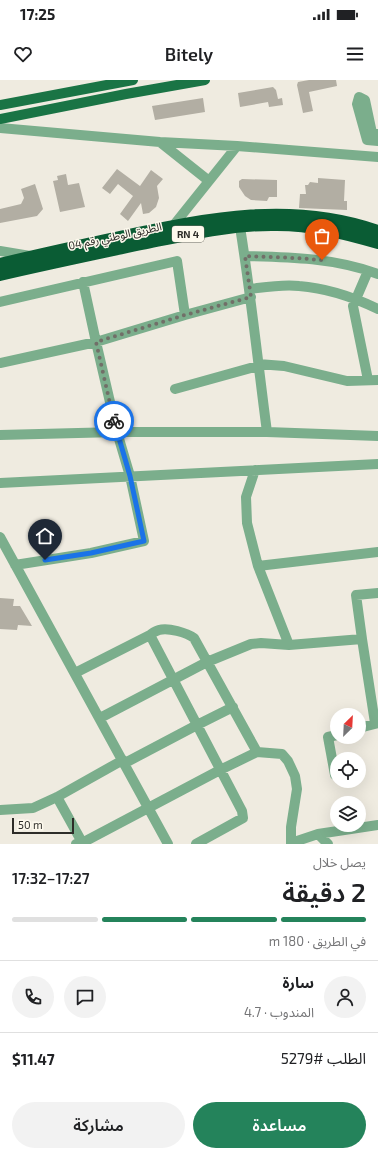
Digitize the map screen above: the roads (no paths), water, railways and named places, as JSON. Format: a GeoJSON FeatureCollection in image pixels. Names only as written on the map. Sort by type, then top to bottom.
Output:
{"type":"FeatureCollection","features":[{"type":"Feature","properties":{"kind":"highway","name":"الطريق الوطني رقم 04"},"geometry":{"type":"LineString","coordinates":[[0,264],[173,226],[254,214],[283,214],[336,219],[378,231]]}},
{"type":"Feature","properties":{"kind":"highway","name":"الطريق الوطني رقم 04"},"geometry":{"type":"LineString","coordinates":[[0,275],[188,234],[240,227],[276,225],[305,226],[329,230],[378,243]]}},
{"type":"Feature","properties":{"kind":"main road"},"geometry":{"type":"LineString","coordinates":[[0,105],[132,80]]}},
{"type":"Feature","properties":{"kind":"main road"},"geometry":{"type":"LineString","coordinates":[[0,119],[205,80]]}},
{"type":"Feature","properties":{"kind":"street"},"geometry":{"type":"LineString","coordinates":[[378,134],[372,133],[364,100],[359,97],[357,104],[367,140],[378,141]]}},
{"type":"Feature","properties":{"kind":"street"},"geometry":{"type":"LineString","coordinates":[[0,128],[160,142],[237,146],[378,157]]}},
{"type":"Feature","properties":{"kind":"street"},"geometry":{"type":"LineString","coordinates":[[160,142],[209,182]]}},
{"type":"Feature","properties":{"kind":"street"},"geometry":{"type":"LineString","coordinates":[[173,226],[237,146]]}},
{"type":"Feature","properties":{"kind":"street"},"geometry":{"type":"LineString","coordinates":[[240,227],[250,293],[267,432]]}},
{"type":"Feature","properties":{"kind":"street"},"geometry":{"type":"LineString","coordinates":[[0,251],[32,256]]}},
{"type":"Feature","properties":{"kind":"street"},"geometry":{"type":"LineString","coordinates":[[175,389],[258,365],[284,366],[347,381],[373,380],[354,306],[356,299],[373,273],[335,262],[245,256]]}},
{"type":"Feature","properties":{"kind":"street"},"geometry":{"type":"LineString","coordinates":[[0,302],[177,261],[185,315]]}},
{"type":"Feature","properties":{"kind":"street"},"geometry":{"type":"LineString","coordinates":[[15,565],[91,553],[144,541],[130,476],[117,432],[83,282]]}},
{"type":"Feature","properties":{"kind":"street"},"geometry":{"type":"LineString","coordinates":[[0,363],[96,342],[185,315],[250,293],[298,286],[316,288],[356,299],[378,309]]}},
{"type":"Feature","properties":{"kind":"street"},"geometry":{"type":"LineString","coordinates":[[0,435],[117,432],[267,432],[378,436]]}},
{"type":"Feature","properties":{"kind":"street"},"geometry":{"type":"LineString","coordinates":[[0,483],[378,464]]}},
{"type":"Feature","properties":{"kind":"street"},"geometry":{"type":"LineString","coordinates":[[255,470],[246,497],[247,523],[258,566],[289,645]]}},
{"type":"Feature","properties":{"kind":"street"},"geometry":{"type":"LineString","coordinates":[[0,537],[5,554],[15,565],[168,844]]}},
{"type":"Feature","properties":{"kind":"street"},"geometry":{"type":"LineString","coordinates":[[258,566],[378,552]]}},
{"type":"Feature","properties":{"kind":"street"},"geometry":{"type":"LineString","coordinates":[[366,726],[376,723],[373,684],[362,639],[356,595],[378,593]]}},
{"type":"Feature","properties":{"kind":"street"},"geometry":{"type":"LineString","coordinates":[[75,673],[159,630],[165,629],[187,634],[194,638],[257,752]]}},
{"type":"Feature","properties":{"kind":"street"},"geometry":{"type":"LineString","coordinates":[[150,635],[242,811],[243,818],[196,844]]}},
{"type":"Feature","properties":{"kind":"street"},"geometry":{"type":"LineString","coordinates":[[100,718],[207,662],[251,644],[261,643],[289,645],[362,639]]}},
{"type":"Feature","properties":{"kind":"street"},"geometry":{"type":"LineString","coordinates":[[0,810],[33,808],[232,707]]}},
{"type":"Feature","properties":{"kind":"street"},"geometry":{"type":"LineString","coordinates":[[330,737],[328,737],[331,752]]}},
{"type":"Feature","properties":{"kind":"street"},"geometry":{"type":"LineString","coordinates":[[56,797],[80,844],[257,752],[282,754],[288,761],[295,776],[297,789],[291,827],[291,844],[318,834],[378,825]]}},
{"type":"Feature","properties":{"kind":"street"},"geometry":{"type":"LineString","coordinates":[[318,834],[328,844]]}}]}
